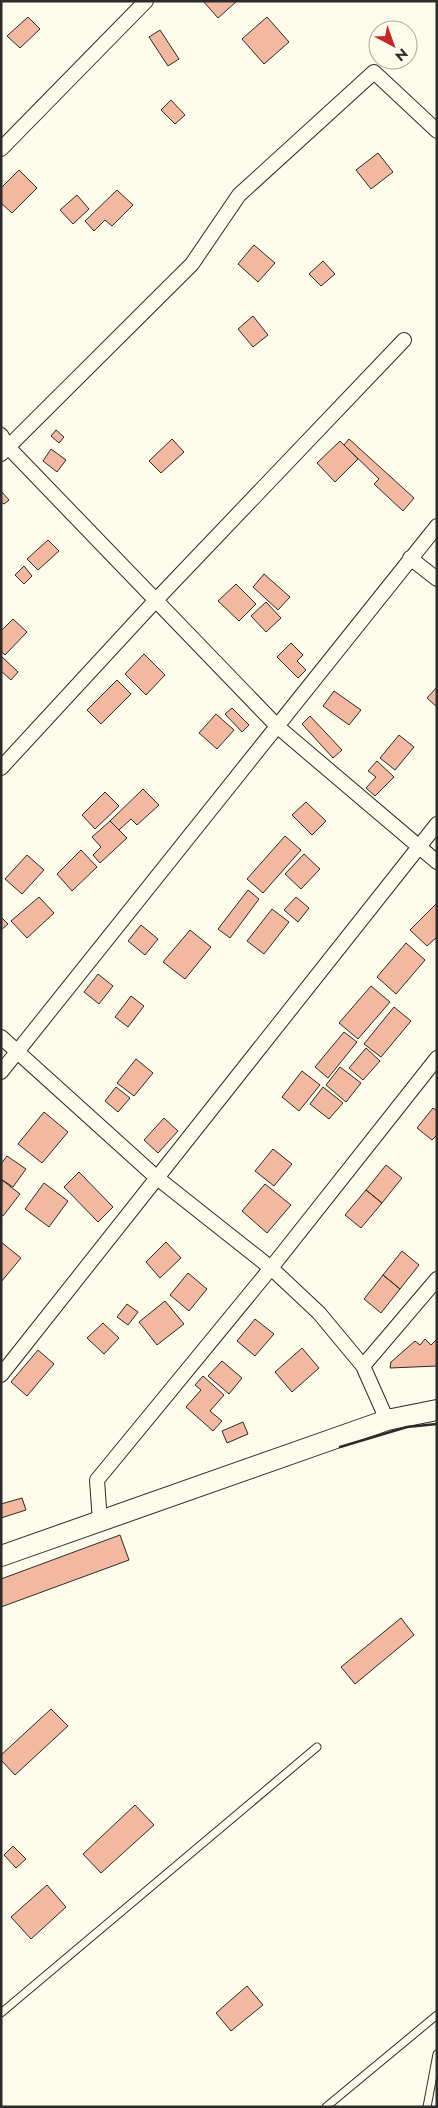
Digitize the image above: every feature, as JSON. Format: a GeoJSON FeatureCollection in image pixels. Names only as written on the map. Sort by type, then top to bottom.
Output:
{"type":"FeatureCollection","features":[{"type":"Feature","properties":{"kind":"main road"},"geometry":{"type":"LineString","coordinates":[[1,1556],[387,1420],[437,1410]]}},
{"type":"Feature","properties":{"kind":"street"},"geometry":{"type":"LineString","coordinates":[[1,149],[146,1]]}},
{"type":"Feature","properties":{"kind":"street"},"geometry":{"type":"LineString","coordinates":[[437,131],[374,72],[239,194],[192,264],[4,446],[278,727],[437,862]]}},
{"type":"Feature","properties":{"kind":"street"},"geometry":{"type":"LineString","coordinates":[[1,768],[156,600],[404,340]]}},
{"type":"Feature","properties":{"kind":"street"},"geometry":{"type":"LineString","coordinates":[[1,1072],[437,526]]}},
{"type":"Feature","properties":{"kind":"street"},"geometry":{"type":"LineString","coordinates":[[410,558],[437,579]]}},
{"type":"Feature","properties":{"kind":"street"},"geometry":{"type":"LineString","coordinates":[[1,1375],[437,824]]}},
{"type":"Feature","properties":{"kind":"street"},"geometry":{"type":"LineString","coordinates":[[1,1037],[156,1178],[271,1268],[319,1313],[363,1366],[387,1420]]}},
{"type":"Feature","properties":{"kind":"street"},"geometry":{"type":"LineString","coordinates":[[100,1522],[97,1480],[271,1268],[436,1059]]}},
{"type":"Feature","properties":{"kind":"street"},"geometry":{"type":"LineString","coordinates":[[363,1366],[437,1279]]}},
{"type":"Feature","properties":{"kind":"lane"},"geometry":{"type":"LineString","coordinates":[[1,2013],[317,1748]]}},
{"type":"Feature","properties":{"kind":"lane"},"geometry":{"type":"LineString","coordinates":[[326,2107],[437,2015]]}},
{"type":"Feature","properties":{"kind":"lane"},"geometry":{"type":"LineString","coordinates":[[428,2107],[437,2054]]}},
{"type":"Feature","properties":{"kind":"building"},"geometry":{"type":"Polygon","coordinates":[[[203,1],[237,1],[218,18],[203,1]]]}},
{"type":"Feature","properties":{"kind":"building"},"geometry":{"type":"Polygon","coordinates":[[[28,17],[40,29],[20,48],[7,36],[28,17]]]}},
{"type":"Feature","properties":{"kind":"building"},"geometry":{"type":"Polygon","coordinates":[[[267,17],[289,42],[264,64],[242,39],[267,17]]]}},
{"type":"Feature","properties":{"kind":"building"},"geometry":{"type":"Polygon","coordinates":[[[160,30],[179,59],[168,66],[149,37],[160,30]]]}},
{"type":"Feature","properties":{"kind":"building"},"geometry":{"type":"Polygon","coordinates":[[[171,100],[185,115],[175,124],[161,110],[171,100]]]}},
{"type":"Feature","properties":{"kind":"building"},"geometry":{"type":"Polygon","coordinates":[[[378,153],[393,172],[371,189],[356,170],[378,153]]]}},
{"type":"Feature","properties":{"kind":"building"},"geometry":{"type":"Polygon","coordinates":[[[19,170],[37,188],[12,213],[1,203],[1,188],[19,170]]]}},
{"type":"Feature","properties":{"kind":"building"},"geometry":{"type":"Polygon","coordinates":[[[117,190],[133,205],[112,226],[105,220],[94,231],[85,221],[117,190]]]}},
{"type":"Feature","properties":{"kind":"building"},"geometry":{"type":"Polygon","coordinates":[[[77,195],[89,209],[73,224],[60,210],[77,195]]]}},
{"type":"Feature","properties":{"kind":"building"},"geometry":{"type":"Polygon","coordinates":[[[254,245],[275,263],[258,282],[238,264],[254,245]]]}},
{"type":"Feature","properties":{"kind":"building"},"geometry":{"type":"Polygon","coordinates":[[[323,261],[335,274],[321,286],[309,274],[323,261]]]}},
{"type":"Feature","properties":{"kind":"building"},"geometry":{"type":"Polygon","coordinates":[[[253,316],[268,335],[253,347],[238,329],[253,316]]]}},
{"type":"Feature","properties":{"kind":"building"},"geometry":{"type":"Polygon","coordinates":[[[56,430],[64,437],[59,443],[51,436],[56,430]]]}},
{"type":"Feature","properties":{"kind":"building"},"geometry":{"type":"Polygon","coordinates":[[[172,439],[184,452],[161,473],[149,461],[172,439]]]}},
{"type":"Feature","properties":{"kind":"building"},"geometry":{"type":"Polygon","coordinates":[[[349,439],[414,498],[403,511],[374,484],[379,479],[344,445],[349,439]]]}},
{"type":"Feature","properties":{"kind":"building"},"geometry":{"type":"Polygon","coordinates":[[[340,441],[358,459],[335,482],[317,463],[340,441]]]}},
{"type":"Feature","properties":{"kind":"building"},"geometry":{"type":"Polygon","coordinates":[[[51,449],[66,460],[57,472],[43,461],[51,449]]]}},
{"type":"Feature","properties":{"kind":"building"},"geometry":{"type":"Polygon","coordinates":[[[1,491],[9,500],[4,504],[1,502],[1,491]]]}},
{"type":"Feature","properties":{"kind":"building"},"geometry":{"type":"Polygon","coordinates":[[[48,540],[59,551],[38,570],[27,559],[48,540]]]}},
{"type":"Feature","properties":{"kind":"building"},"geometry":{"type":"Polygon","coordinates":[[[24,566],[32,576],[24,584],[15,575],[24,566]]]}},
{"type":"Feature","properties":{"kind":"building"},"geometry":{"type":"Polygon","coordinates":[[[264,574],[290,597],[278,610],[253,587],[264,574]]]}},
{"type":"Feature","properties":{"kind":"building"},"geometry":{"type":"Polygon","coordinates":[[[236,584],[256,604],[239,621],[218,601],[236,584]]]}},
{"type":"Feature","properties":{"kind":"building"},"geometry":{"type":"Polygon","coordinates":[[[266,602],[281,618],[266,632],[251,616],[266,602]]]}},
{"type":"Feature","properties":{"kind":"building"},"geometry":{"type":"Polygon","coordinates":[[[13,619],[27,632],[5,655],[1,651],[1,631],[13,619]]]}},
{"type":"Feature","properties":{"kind":"building"},"geometry":{"type":"Polygon","coordinates":[[[291,643],[303,655],[297,661],[306,670],[298,678],[277,657],[291,643]]]}},
{"type":"Feature","properties":{"kind":"building"},"geometry":{"type":"Polygon","coordinates":[[[144,654],[165,675],[146,695],[125,674],[144,654]]]}},
{"type":"Feature","properties":{"kind":"building"},"geometry":{"type":"Polygon","coordinates":[[[1,656],[18,672],[11,680],[1,671],[1,656]]]}},
{"type":"Feature","properties":{"kind":"building"},"geometry":{"type":"Polygon","coordinates":[[[117,680],[131,694],[101,724],[87,710],[117,680]]]}},
{"type":"Feature","properties":{"kind":"building"},"geometry":{"type":"Polygon","coordinates":[[[437,687],[437,707],[427,698],[437,687]]]}},
{"type":"Feature","properties":{"kind":"building"},"geometry":{"type":"Polygon","coordinates":[[[334,691],[361,710],[349,725],[323,706],[334,691]]]}},
{"type":"Feature","properties":{"kind":"building"},"geometry":{"type":"Polygon","coordinates":[[[232,708],[249,725],[242,732],[225,714],[232,708]]]}},
{"type":"Feature","properties":{"kind":"building"},"geometry":{"type":"Polygon","coordinates":[[[216,714],[234,730],[217,749],[199,733],[216,714]]]}},
{"type":"Feature","properties":{"kind":"building"},"geometry":{"type":"Polygon","coordinates":[[[310,716],[342,750],[333,758],[302,724],[310,716]]]}},
{"type":"Feature","properties":{"kind":"building"},"geometry":{"type":"Polygon","coordinates":[[[399,735],[414,747],[395,770],[380,758],[399,735]]]}},
{"type":"Feature","properties":{"kind":"building"},"geometry":{"type":"Polygon","coordinates":[[[377,761],[394,777],[375,796],[366,788],[376,777],[368,771],[377,761]]]}},
{"type":"Feature","properties":{"kind":"building"},"geometry":{"type":"Polygon","coordinates":[[[143,789],[159,805],[137,825],[131,819],[119,830],[110,821],[143,789]]]}},
{"type":"Feature","properties":{"kind":"building"},"geometry":{"type":"Polygon","coordinates":[[[105,792],[119,806],[95,829],[82,815],[105,792]]]}},
{"type":"Feature","properties":{"kind":"building"},"geometry":{"type":"Polygon","coordinates":[[[306,802],[326,821],[312,835],[292,815],[306,802]]]}},
{"type":"Feature","properties":{"kind":"building"},"geometry":{"type":"Polygon","coordinates":[[[110,821],[127,838],[100,863],[93,855],[101,847],[92,837],[110,821]]]}},
{"type":"Feature","properties":{"kind":"building"},"geometry":{"type":"Polygon","coordinates":[[[285,836],[301,850],[263,893],[247,879],[285,836]]]}},
{"type":"Feature","properties":{"kind":"building"},"geometry":{"type":"Polygon","coordinates":[[[81,850],[97,867],[72,891],[57,874],[81,850]]]}},
{"type":"Feature","properties":{"kind":"building"},"geometry":{"type":"Polygon","coordinates":[[[304,854],[320,869],[301,889],[285,874],[304,854]]]}},
{"type":"Feature","properties":{"kind":"building"},"geometry":{"type":"Polygon","coordinates":[[[27,855],[44,870],[22,894],[5,879],[27,855]]]}},
{"type":"Feature","properties":{"kind":"building"},"geometry":{"type":"Polygon","coordinates":[[[248,890],[259,899],[230,938],[218,929],[248,890]]]}},
{"type":"Feature","properties":{"kind":"building"},"geometry":{"type":"Polygon","coordinates":[[[39,897],[54,913],[27,938],[11,921],[39,897]]]}},
{"type":"Feature","properties":{"kind":"building"},"geometry":{"type":"Polygon","coordinates":[[[296,897],[309,908],[298,922],[284,910],[296,897]]]}},
{"type":"Feature","properties":{"kind":"building"},"geometry":{"type":"Polygon","coordinates":[[[437,903],[437,937],[427,946],[410,930],[437,903]]]}},
{"type":"Feature","properties":{"kind":"building"},"geometry":{"type":"Polygon","coordinates":[[[272,909],[289,922],[264,954],[247,941],[272,909]]]}},
{"type":"Feature","properties":{"kind":"building"},"geometry":{"type":"Polygon","coordinates":[[[1,917],[8,924],[1,930],[1,917]]]}},
{"type":"Feature","properties":{"kind":"building"},"geometry":{"type":"Polygon","coordinates":[[[141,925],[158,939],[145,955],[128,941],[141,925]]]}},
{"type":"Feature","properties":{"kind":"building"},"geometry":{"type":"Polygon","coordinates":[[[190,930],[211,947],[185,979],[163,962],[190,930]]]}},
{"type":"Feature","properties":{"kind":"building"},"geometry":{"type":"Polygon","coordinates":[[[406,943],[425,960],[396,994],[377,977],[406,943]]]}},
{"type":"Feature","properties":{"kind":"building"},"geometry":{"type":"Polygon","coordinates":[[[98,974],[113,986],[99,1004],[84,992],[98,974]]]}},
{"type":"Feature","properties":{"kind":"building"},"geometry":{"type":"Polygon","coordinates":[[[371,986],[390,1002],[358,1039],[339,1023],[371,986]]]}},
{"type":"Feature","properties":{"kind":"building"},"geometry":{"type":"Polygon","coordinates":[[[131,996],[144,1006],[128,1027],[115,1017],[131,996]]]}},
{"type":"Feature","properties":{"kind":"building"},"geometry":{"type":"Polygon","coordinates":[[[394,1007],[411,1021],[381,1057],[364,1044],[394,1007]]]}},
{"type":"Feature","properties":{"kind":"building"},"geometry":{"type":"Polygon","coordinates":[[[344,1032],[357,1042],[328,1078],[315,1067],[344,1032]]]}},
{"type":"Feature","properties":{"kind":"building"},"geometry":{"type":"Polygon","coordinates":[[[366,1048],[380,1061],[363,1080],[349,1068],[366,1048]]]}},
{"type":"Feature","properties":{"kind":"building"},"geometry":{"type":"Polygon","coordinates":[[[136,1059],[153,1073],[134,1096],[117,1083],[136,1059]]]}},
{"type":"Feature","properties":{"kind":"building"},"geometry":{"type":"Polygon","coordinates":[[[340,1067],[361,1083],[346,1102],[326,1085],[340,1067]]]}},
{"type":"Feature","properties":{"kind":"building"},"geometry":{"type":"Polygon","coordinates":[[[302,1071],[320,1085],[299,1111],[282,1097],[302,1071]]]}},
{"type":"Feature","properties":{"kind":"building"},"geometry":{"type":"Polygon","coordinates":[[[116,1087],[130,1098],[118,1112],[105,1101],[116,1087]]]}},
{"type":"Feature","properties":{"kind":"building"},"geometry":{"type":"Polygon","coordinates":[[[323,1087],[343,1103],[329,1119],[310,1104],[323,1087]]]}},
{"type":"Feature","properties":{"kind":"building"},"geometry":{"type":"Polygon","coordinates":[[[433,1108],[437,1111],[437,1135],[432,1140],[417,1128],[433,1108]]]}},
{"type":"Feature","properties":{"kind":"building"},"geometry":{"type":"Polygon","coordinates":[[[44,1112],[68,1132],[42,1163],[18,1144],[44,1112]]]}},
{"type":"Feature","properties":{"kind":"building"},"geometry":{"type":"Polygon","coordinates":[[[164,1118],[178,1131],[158,1153],[144,1140],[164,1118]]]}},
{"type":"Feature","properties":{"kind":"building"},"geometry":{"type":"Polygon","coordinates":[[[273,1149],[292,1164],[274,1186],[255,1171],[273,1149]]]}},
{"type":"Feature","properties":{"kind":"building"},"geometry":{"type":"Polygon","coordinates":[[[7,1156],[26,1169],[13,1187],[1,1179],[1,1164],[7,1156]]]}},
{"type":"Feature","properties":{"kind":"building"},"geometry":{"type":"Polygon","coordinates":[[[386,1165],[402,1178],[382,1203],[366,1190],[386,1165]]]}},
{"type":"Feature","properties":{"kind":"building"},"geometry":{"type":"Polygon","coordinates":[[[79,1172],[113,1207],[98,1222],[64,1187],[79,1172]]]}},
{"type":"Feature","properties":{"kind":"building"},"geometry":{"type":"Polygon","coordinates":[[[2,1180],[20,1194],[3,1216],[1,1215],[2,1180]]]}},
{"type":"Feature","properties":{"kind":"building"},"geometry":{"type":"Polygon","coordinates":[[[44,1183],[68,1201],[49,1227],[25,1209],[44,1183]]]}},
{"type":"Feature","properties":{"kind":"building"},"geometry":{"type":"Polygon","coordinates":[[[265,1184],[291,1205],[267,1233],[242,1211],[265,1184]]]}},
{"type":"Feature","properties":{"kind":"building"},"geometry":{"type":"Polygon","coordinates":[[[366,1190],[382,1203],[361,1228],[345,1215],[366,1190]]]}},
{"type":"Feature","properties":{"kind":"building"},"geometry":{"type":"Polygon","coordinates":[[[1,1242],[21,1258],[1,1282],[1,1242]]]}},
{"type":"Feature","properties":{"kind":"building"},"geometry":{"type":"Polygon","coordinates":[[[166,1242],[181,1258],[160,1278],[146,1262],[166,1242]]]}},
{"type":"Feature","properties":{"kind":"building"},"geometry":{"type":"Polygon","coordinates":[[[402,1251],[419,1265],[400,1289],[383,1275],[402,1251]]]}},
{"type":"Feature","properties":{"kind":"building"},"geometry":{"type":"Polygon","coordinates":[[[188,1273],[207,1289],[189,1311],[170,1295],[188,1273]]]}},
{"type":"Feature","properties":{"kind":"building"},"geometry":{"type":"Polygon","coordinates":[[[383,1275],[400,1289],[381,1313],[364,1299],[383,1275]]]}},
{"type":"Feature","properties":{"kind":"building"},"geometry":{"type":"Polygon","coordinates":[[[165,1301],[184,1324],[157,1345],[139,1322],[165,1301]]]}},
{"type":"Feature","properties":{"kind":"building"},"geometry":{"type":"Polygon","coordinates":[[[127,1304],[138,1312],[128,1325],[117,1317],[127,1304]]]}},
{"type":"Feature","properties":{"kind":"building"},"geometry":{"type":"Polygon","coordinates":[[[255,1319],[274,1334],[255,1356],[237,1341],[255,1319]]]}},
{"type":"Feature","properties":{"kind":"building"},"geometry":{"type":"Polygon","coordinates":[[[103,1323],[119,1338],[104,1354],[87,1338],[103,1323]]]}},
{"type":"Feature","properties":{"kind":"building"},"geometry":{"type":"Polygon","coordinates":[[[425,1339],[431,1345],[437,1339],[437,1366],[390,1368],[391,1362],[415,1341],[420,1345],[425,1339]]]}},
{"type":"Feature","properties":{"kind":"building"},"geometry":{"type":"Polygon","coordinates":[[[302,1348],[319,1368],[292,1392],[275,1372],[302,1348]]]}},
{"type":"Feature","properties":{"kind":"building"},"geometry":{"type":"Polygon","coordinates":[[[38,1350],[54,1364],[27,1396],[11,1382],[38,1350]]]}},
{"type":"Feature","properties":{"kind":"building"},"geometry":{"type":"Polygon","coordinates":[[[222,1361],[242,1378],[229,1394],[208,1376],[222,1361]]]}},
{"type":"Feature","properties":{"kind":"building"},"geometry":{"type":"Polygon","coordinates":[[[203,1376],[224,1395],[210,1411],[222,1421],[213,1431],[186,1407],[201,1390],[195,1385],[203,1376]]]}},
{"type":"Feature","properties":{"kind":"building"},"geometry":{"type":"Polygon","coordinates":[[[243,1422],[248,1434],[227,1443],[222,1431],[243,1422]]]}},
{"type":"Feature","properties":{"kind":"building"},"geometry":{"type":"Polygon","coordinates":[[[22,1498],[26,1510],[1,1518],[1,1504],[22,1498]]]}},
{"type":"Feature","properties":{"kind":"building"},"geometry":{"type":"Polygon","coordinates":[[[120,1535],[129,1560],[1,1607],[1,1579],[120,1535]]]}},
{"type":"Feature","properties":{"kind":"building"},"geometry":{"type":"Polygon","coordinates":[[[401,1618],[414,1635],[355,1684],[341,1667],[401,1618]]]}},
{"type":"Feature","properties":{"kind":"building"},"geometry":{"type":"Polygon","coordinates":[[[51,1709],[68,1726],[15,1775],[1,1760],[1,1755],[51,1709]]]}},
{"type":"Feature","properties":{"kind":"building"},"geometry":{"type":"Polygon","coordinates":[[[135,1805],[154,1825],[101,1873],[83,1854],[135,1805]]]}},
{"type":"Feature","properties":{"kind":"building"},"geometry":{"type":"Polygon","coordinates":[[[13,1846],[26,1859],[16,1868],[4,1855],[13,1846]]]}},
{"type":"Feature","properties":{"kind":"building"},"geometry":{"type":"Polygon","coordinates":[[[47,1885],[66,1907],[31,1939],[11,1917],[47,1885]]]}},
{"type":"Feature","properties":{"kind":"building"},"geometry":{"type":"Polygon","coordinates":[[[247,1986],[263,2005],[231,2031],[216,2013],[247,1986]]]}},
{"type":"Feature","properties":{"kind":"wall"},"geometry":{"type":"LineString","coordinates":[[340,1447],[407,1427],[437,1424]]}}]}
